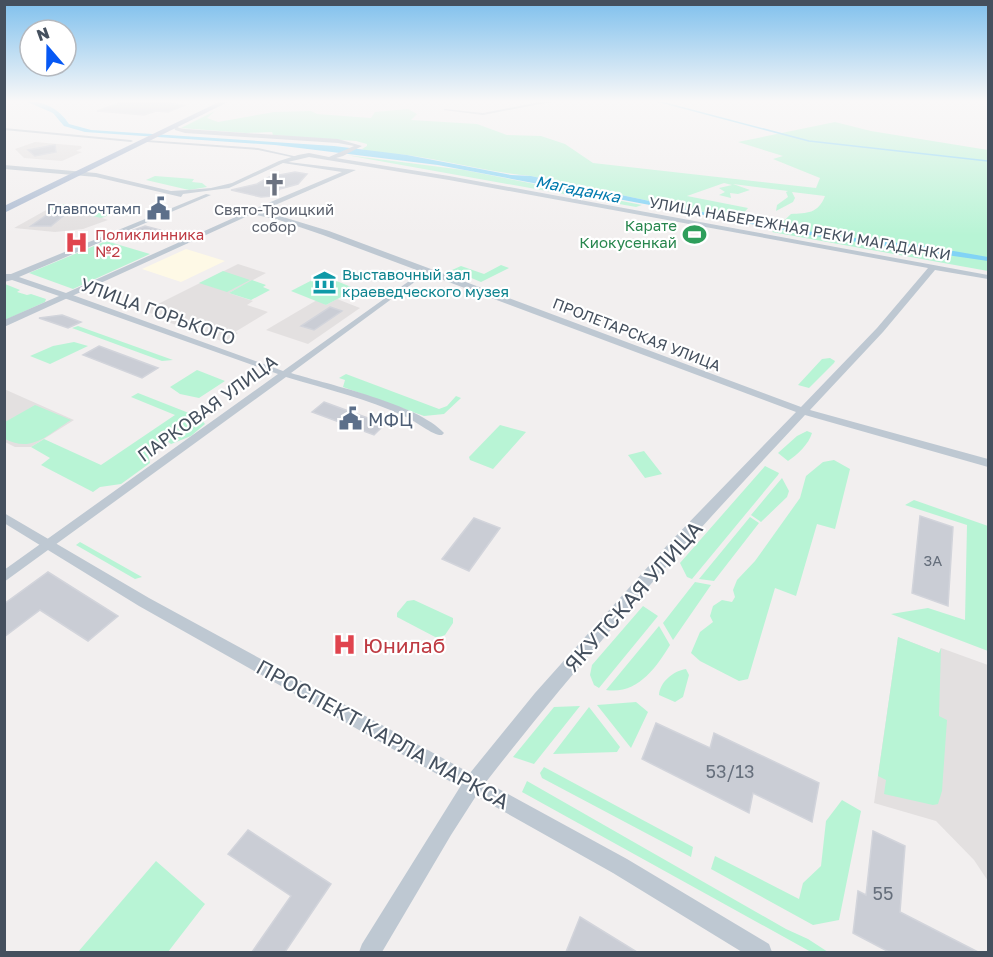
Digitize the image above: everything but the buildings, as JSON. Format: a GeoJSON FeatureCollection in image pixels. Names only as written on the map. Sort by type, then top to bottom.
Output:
{"type":"FeatureCollection","features":[{"type":"Feature","properties":{"kind":"main road"},"geometry":{"type":"LineString","coordinates":[[4,210],[138,146]]}},
{"type":"Feature","properties":{"kind":"street"},"geometry":{"type":"LineString","coordinates":[[230,146],[258,149],[334,174]]}},
{"type":"Feature","properties":{"kind":"street"},"geometry":{"type":"LineString","coordinates":[[7,277],[191,199],[208,195],[279,165],[295,160],[340,156],[358,148],[357,146]]}},
{"type":"Feature","properties":{"kind":"street"},"geometry":{"type":"LineString","coordinates":[[340,156],[340,159],[352,165]]}},
{"type":"Feature","properties":{"kind":"street","name":"УЛИЦА НАБЕРЕЖНАЯ РЕКИ МАГАДАНКИ"},"geometry":{"type":"LineString","coordinates":[[317,157],[352,165],[449,177],[768,233],[988,276]]}},
{"type":"Feature","properties":{"kind":"street"},"geometry":{"type":"LineString","coordinates":[[4,324],[271,205],[352,165]]}},
{"type":"Feature","properties":{"kind":"street"},"geometry":{"type":"LineString","coordinates":[[4,167],[96,175],[173,192],[191,199]]}},
{"type":"Feature","properties":{"kind":"street"},"geometry":{"type":"LineString","coordinates":[[173,192],[201,191],[231,185]]}},
{"type":"Feature","properties":{"kind":"street"},"geometry":{"type":"LineString","coordinates":[[271,205],[271,213],[281,218]]}},
{"type":"Feature","properties":{"kind":"street","name":"ПРОЛЕТАРСКАЯ УЛИЦА"},"geometry":{"type":"LineString","coordinates":[[251,212],[281,218],[802,411],[988,463]]}},
{"type":"Feature","properties":{"kind":"street","name":"ЯКУТСКАЯ УЛИЦА"},"geometry":{"type":"LineString","coordinates":[[370,952],[473,784],[541,698],[675,546],[880,330],[933,267]]}},
{"type":"Feature","properties":{"kind":"street","name":"ПАРКОВАЯ УЛИЦА"},"geometry":{"type":"LineString","coordinates":[[4,577],[414,280],[432,273]]}},
{"type":"Feature","properties":{"kind":"street"},"geometry":{"type":"LineString","coordinates":[[7,277],[67,296]]}},
{"type":"Feature","properties":{"kind":"street","name":"УЛИЦА ГОРЬКОГО"},"geometry":{"type":"LineString","coordinates":[[67,296],[285,374],[408,415],[430,424],[439,433]]}},
{"type":"Feature","properties":{"kind":"street","name":"ПРОСПЕКТ КАРЛА МАРКСА"},"geometry":{"type":"LineString","coordinates":[[4,517],[144,602],[620,866],[761,952]]}},
{"type":"Feature","properties":{"kind":"shaded area"},"geometry":{"type":"Polygon","coordinates":[[[25,146],[77,146],[82,148],[76,151],[82,152],[62,161],[24,158],[15,149],[25,146]]]}},
{"type":"Feature","properties":{"kind":"shaded area"},"geometry":{"type":"Polygon","coordinates":[[[63,204],[116,212],[102,218],[108,220],[83,229],[55,232],[14,228],[48,209],[63,204]]]}},
{"type":"Feature","properties":{"kind":"shaded area"},"geometry":{"type":"Polygon","coordinates":[[[186,249],[225,261],[181,282],[142,269],[186,249]]]}},
{"type":"Feature","properties":{"kind":"shaded area"},"geometry":{"type":"Polygon","coordinates":[[[238,264],[266,273],[229,293],[253,301],[247,305],[268,312],[235,332],[238,333],[224,342],[151,316],[155,314],[142,312],[238,264]]]}},
{"type":"Feature","properties":{"kind":"shaded area"},"geometry":{"type":"Polygon","coordinates":[[[337,299],[360,308],[308,344],[266,330],[317,300],[326,305],[337,299]]]}},
{"type":"Feature","properties":{"kind":"shaded area"},"geometry":{"type":"Polygon","coordinates":[[[4,389],[74,420],[31,447],[15,447],[5,442],[4,389]]]}},
{"type":"Feature","properties":{"kind":"shaded area"},"geometry":{"type":"Polygon","coordinates":[[[898,637],[939,653],[941,648],[988,665],[988,881],[974,860],[936,821],[874,803],[898,637]]]}},
{"type":"Feature","properties":{"kind":"green space"},"geometry":{"type":"Polygon","coordinates":[[[367,146],[567,146],[593,163],[816,188],[820,178],[773,159],[783,156],[750,146],[961,146],[988,150],[988,271],[772,232],[791,214],[807,213],[815,209],[825,196],[792,192],[795,198],[793,202],[776,211],[777,205],[788,197],[786,192],[788,191],[733,184],[750,190],[738,194],[730,193],[731,198],[719,195],[725,192],[719,188],[732,185],[724,183],[687,196],[748,208],[743,214],[770,220],[772,223],[697,211],[531,176],[362,149],[367,146]]]}},
{"type":"Feature","properties":{"kind":"green space"},"geometry":{"type":"Polygon","coordinates":[[[346,155],[464,170],[642,205],[636,207],[346,155]]]}},
{"type":"Feature","properties":{"kind":"green space"},"geometry":{"type":"Polygon","coordinates":[[[155,176],[194,179],[192,182],[202,183],[207,187],[189,190],[146,180],[155,176]]]}},
{"type":"Feature","properties":{"kind":"green space"},"geometry":{"type":"Polygon","coordinates":[[[63,204],[116,212],[101,218],[71,211],[47,209],[63,204]]]}},
{"type":"Feature","properties":{"kind":"green space"},"geometry":{"type":"Polygon","coordinates":[[[106,241],[150,254],[73,289],[29,273],[106,241]]]}},
{"type":"Feature","properties":{"kind":"green space"},"geometry":{"type":"Polygon","coordinates":[[[501,265],[509,268],[481,282],[452,270],[461,266],[484,274],[501,265]]]}},
{"type":"Feature","properties":{"kind":"green space"},"geometry":{"type":"Polygon","coordinates":[[[223,271],[250,280],[227,292],[199,283],[223,271]]]}},
{"type":"Feature","properties":{"kind":"green space"},"geometry":{"type":"Polygon","coordinates":[[[322,275],[356,289],[326,305],[291,291],[322,275]]]}},
{"type":"Feature","properties":{"kind":"green space"},"geometry":{"type":"Polygon","coordinates":[[[252,280],[266,285],[263,287],[270,290],[251,300],[229,293],[252,280]]]}},
{"type":"Feature","properties":{"kind":"green space"},"geometry":{"type":"Polygon","coordinates":[[[5,284],[20,290],[17,292],[46,299],[45,302],[5,320],[5,284]]]}},
{"type":"Feature","properties":{"kind":"green space"},"geometry":{"type":"Polygon","coordinates":[[[78,326],[173,360],[162,361],[72,328],[78,326]]]}},
{"type":"Feature","properties":{"kind":"green space"},"geometry":{"type":"Polygon","coordinates":[[[74,342],[88,346],[50,364],[30,356],[53,346],[74,342]]]}},
{"type":"Feature","properties":{"kind":"green space"},"geometry":{"type":"Polygon","coordinates":[[[830,358],[835,361],[834,363],[809,388],[798,385],[822,359],[830,358]]]}},
{"type":"Feature","properties":{"kind":"green space"},"geometry":{"type":"Polygon","coordinates":[[[197,370],[225,381],[199,398],[180,394],[170,387],[197,370]]]}},
{"type":"Feature","properties":{"kind":"green space"},"geometry":{"type":"Polygon","coordinates":[[[346,374],[439,409],[447,406],[456,396],[461,398],[444,414],[424,416],[343,387],[345,380],[339,378],[346,374]]]}},
{"type":"Feature","properties":{"kind":"green space"},"geometry":{"type":"Polygon","coordinates":[[[138,393],[199,417],[205,424],[191,436],[171,444],[167,441],[148,454],[150,463],[121,484],[100,487],[93,492],[41,465],[50,458],[31,447],[44,439],[101,465],[175,415],[131,397],[138,393]]]}},
{"type":"Feature","properties":{"kind":"green space"},"geometry":{"type":"Polygon","coordinates":[[[35,405],[71,420],[47,436],[31,443],[15,443],[5,439],[5,422],[35,405]]]}},
{"type":"Feature","properties":{"kind":"green space"},"geometry":{"type":"Polygon","coordinates":[[[500,425],[526,432],[493,469],[470,460],[469,457],[500,425]]]}},
{"type":"Feature","properties":{"kind":"green space"},"geometry":{"type":"Polygon","coordinates":[[[807,431],[812,433],[808,441],[791,459],[788,461],[778,453],[797,436],[807,431]]]}},
{"type":"Feature","properties":{"kind":"green space"},"geometry":{"type":"Polygon","coordinates":[[[644,451],[662,474],[645,478],[628,455],[644,451]]]}},
{"type":"Feature","properties":{"kind":"green space"},"geometry":{"type":"Polygon","coordinates":[[[834,460],[850,469],[835,529],[817,524],[796,596],[775,588],[748,679],[739,681],[700,661],[691,653],[700,632],[713,622],[710,616],[713,606],[722,600],[732,602],[735,597],[733,590],[737,580],[755,561],[800,498],[806,476],[823,462],[834,460]]]}},
{"type":"Feature","properties":{"kind":"green space"},"geometry":{"type":"Polygon","coordinates":[[[765,466],[779,473],[778,475],[692,579],[687,577],[680,563],[765,466]]]}},
{"type":"Feature","properties":{"kind":"green space"},"geometry":{"type":"Polygon","coordinates":[[[782,478],[789,491],[787,497],[761,522],[751,515],[782,478]]]}},
{"type":"Feature","properties":{"kind":"green space"},"geometry":{"type":"Polygon","coordinates":[[[914,500],[988,526],[988,651],[891,614],[928,608],[965,620],[967,525],[905,505],[914,500]]]}},
{"type":"Feature","properties":{"kind":"green space"},"geometry":{"type":"Polygon","coordinates":[[[750,517],[759,523],[714,581],[699,579],[750,517]]]}},
{"type":"Feature","properties":{"kind":"green space"},"geometry":{"type":"Polygon","coordinates":[[[80,542],[142,577],[135,579],[76,545],[80,542]]]}},
{"type":"Feature","properties":{"kind":"green space"},"geometry":{"type":"Polygon","coordinates":[[[695,582],[711,585],[673,640],[663,623],[695,582]]]}},
{"type":"Feature","properties":{"kind":"green space"},"geometry":{"type":"Polygon","coordinates":[[[414,600],[453,618],[453,623],[445,635],[437,638],[397,617],[397,613],[407,601],[414,600]]]}},
{"type":"Feature","properties":{"kind":"green space"},"geometry":{"type":"Polygon","coordinates":[[[643,606],[658,616],[599,688],[594,685],[590,675],[592,665],[643,606]]]}},
{"type":"Feature","properties":{"kind":"green space"},"geometry":{"type":"Polygon","coordinates":[[[659,626],[670,645],[652,671],[627,688],[606,690],[659,626]]]}},
{"type":"Feature","properties":{"kind":"green space"},"geometry":{"type":"Polygon","coordinates":[[[898,637],[939,653],[941,648],[939,716],[947,720],[942,791],[938,804],[933,805],[884,794],[886,780],[878,776],[898,637]]]}},
{"type":"Feature","properties":{"kind":"green space"},"geometry":{"type":"Polygon","coordinates":[[[686,669],[689,675],[683,697],[675,702],[659,695],[668,678],[686,669]]]}},
{"type":"Feature","properties":{"kind":"green space"},"geometry":{"type":"Polygon","coordinates":[[[636,702],[648,712],[631,748],[597,705],[636,702]]]}},
{"type":"Feature","properties":{"kind":"green space"},"geometry":{"type":"Polygon","coordinates":[[[580,706],[534,764],[513,757],[554,707],[580,706]]]}},
{"type":"Feature","properties":{"kind":"green space"},"geometry":{"type":"Polygon","coordinates":[[[589,707],[620,747],[617,752],[553,754],[589,707]]]}},
{"type":"Feature","properties":{"kind":"green space"},"geometry":{"type":"Polygon","coordinates":[[[544,767],[693,847],[691,857],[542,778],[540,773],[544,767]]]}},
{"type":"Feature","properties":{"kind":"green space"},"geometry":{"type":"Polygon","coordinates":[[[527,781],[828,952],[811,952],[522,792],[527,781]]]}},
{"type":"Feature","properties":{"kind":"green space"},"geometry":{"type":"Polygon","coordinates":[[[842,800],[861,811],[839,920],[813,925],[711,869],[715,856],[799,899],[803,883],[821,866],[826,821],[842,800]]]}},
{"type":"Feature","properties":{"kind":"green space"},"geometry":{"type":"Polygon","coordinates":[[[156,861],[205,904],[168,952],[78,952],[156,861]]]}},
{"type":"Feature","properties":{"kind":"water","name":"Магаданка"},"geometry":{"type":"Polygon","coordinates":[[[280,146],[334,146],[407,155],[511,175],[531,176],[697,211],[829,235],[925,246],[988,257],[988,261],[809,235],[438,165],[280,146]]]}},
{"type":"Feature","properties":{"kind":"waterway"},"geometry":{"type":"LineString","coordinates":[[851,146],[988,161]]}},
{"type":"Feature","properties":{"kind":"place","name":"Свято-Троицкий собор"},"geometry":{"type":"Point","coordinates":[274,185]}},
{"type":"Feature","properties":{"kind":"place","name":"Главпочтамп"},"geometry":{"type":"Point","coordinates":[159,208]}},
{"type":"Feature","properties":{"kind":"place","name":"Карате Киокусенкай"},"geometry":{"type":"Point","coordinates":[695,234]}},
{"type":"Feature","properties":{"kind":"place","name":"Поликлинника №2"},"geometry":{"type":"Point","coordinates":[77,243]}},
{"type":"Feature","properties":{"kind":"place","name":"Выставочный зал краеведческого музея"},"geometry":{"type":"Point","coordinates":[324,283]}},
{"type":"Feature","properties":{"kind":"place","name":"МФЦ"},"geometry":{"type":"Point","coordinates":[350,419]}},
{"type":"Feature","properties":{"kind":"place","name":"Юнилаб"},"geometry":{"type":"Point","coordinates":[345,645]}}]}
